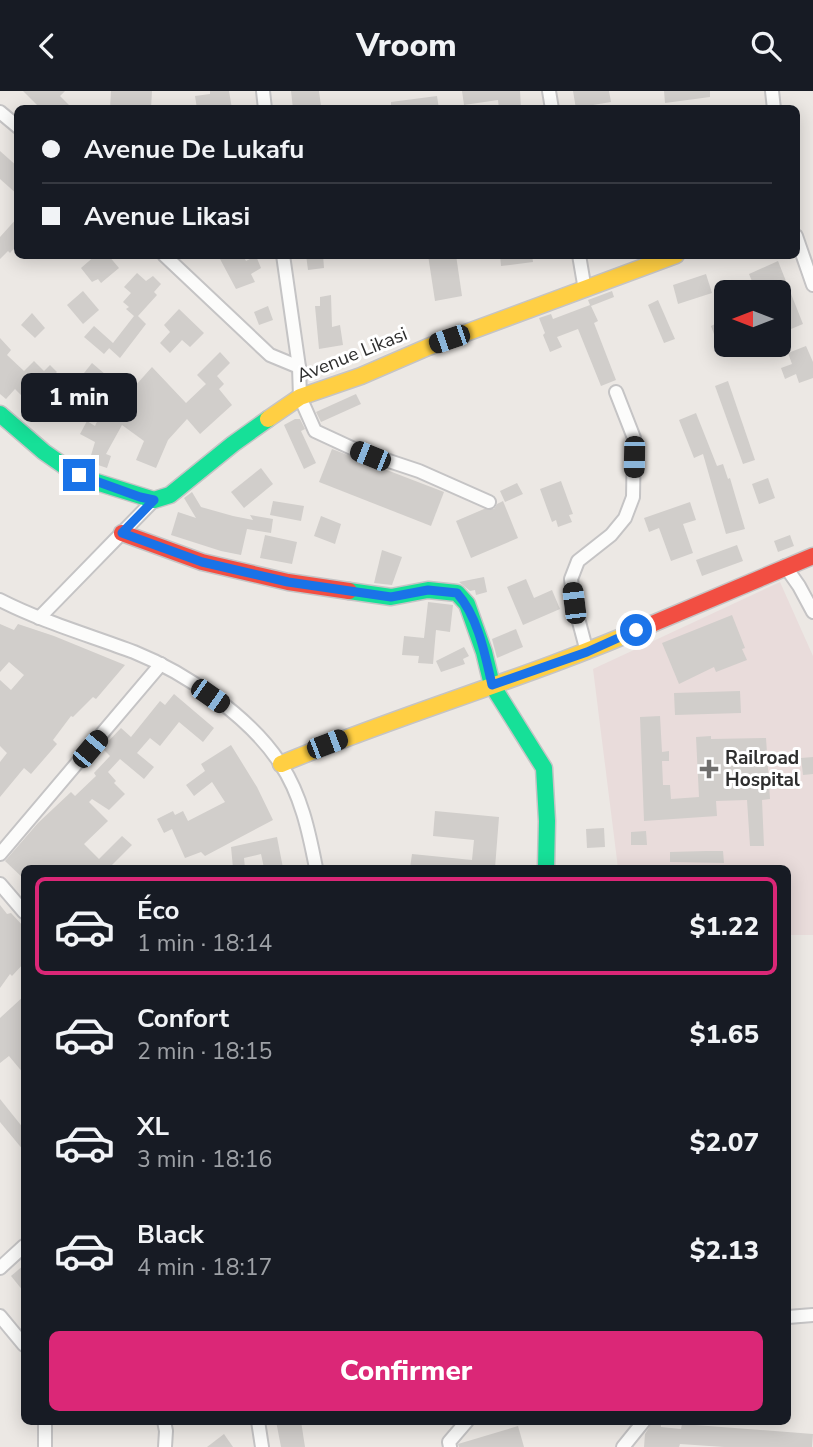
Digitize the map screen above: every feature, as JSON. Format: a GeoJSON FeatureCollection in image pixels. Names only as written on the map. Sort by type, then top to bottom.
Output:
{"type":"FeatureCollection","features":[{"type":"Feature","properties":{"kind":"street"},"geometry":{"type":"LineString","coordinates":[[0,112],[14,124]]}},
{"type":"Feature","properties":{"kind":"street"},"geometry":{"type":"LineString","coordinates":[[800,248],[813,285]]}},
{"type":"Feature","properties":{"kind":"street"},"geometry":{"type":"LineString","coordinates":[[168,259],[270,355],[299,367]]}},
{"type":"Feature","properties":{"kind":"street"},"geometry":{"type":"LineString","coordinates":[[285,259],[299,367],[300,397],[315,431],[356,450],[419,471],[489,502]]}},
{"type":"Feature","properties":{"kind":"street"},"geometry":{"type":"LineString","coordinates":[[580,259],[585,289]]}},
{"type":"Feature","properties":{"kind":"street","name":"Avenue Likasi"},"geometry":{"type":"LineString","coordinates":[[154,500],[170,495],[300,397],[665,259]]}},
{"type":"Feature","properties":{"kind":"street"},"geometry":{"type":"LineString","coordinates":[[587,652],[574,603],[571,579],[578,561],[611,535],[625,518],[633,497],[634,438],[616,392]]}},
{"type":"Feature","properties":{"kind":"street"},"geometry":{"type":"LineString","coordinates":[[0,414],[66,468],[90,480],[154,500],[39,618]]}},
{"type":"Feature","properties":{"kind":"street"},"geometry":{"type":"LineString","coordinates":[[122,533],[202,562],[288,582],[391,597],[428,590],[457,593],[467,604],[492,685],[544,768],[546,865]]}},
{"type":"Feature","properties":{"kind":"street"},"geometry":{"type":"LineString","coordinates":[[281,764],[356,733],[587,652],[813,556]]}},
{"type":"Feature","properties":{"kind":"street"},"geometry":{"type":"LineString","coordinates":[[785,566],[813,612]]}},
{"type":"Feature","properties":{"kind":"street"},"geometry":{"type":"LineString","coordinates":[[0,600],[39,618],[161,664],[226,707],[254,730],[281,764],[300,802],[315,865]]}},
{"type":"Feature","properties":{"kind":"street"},"geometry":{"type":"LineString","coordinates":[[0,854],[161,664]]}},
{"type":"Feature","properties":{"kind":"street"},"geometry":{"type":"LineString","coordinates":[[0,884],[21,908]]}},
{"type":"Feature","properties":{"kind":"street"},"geometry":{"type":"LineString","coordinates":[[0,1268],[21,1249]]}},
{"type":"Feature","properties":{"kind":"street"},"geometry":{"type":"LineString","coordinates":[[791,1317],[813,1315]]}},
{"type":"Feature","properties":{"kind":"street"},"geometry":{"type":"LineString","coordinates":[[0,1316],[21,1341]]}},
{"type":"Feature","properties":{"kind":"street"},"geometry":{"type":"LineString","coordinates":[[45,1425],[45,1447]]}},
{"type":"Feature","properties":{"kind":"street"},"geometry":{"type":"LineString","coordinates":[[165,1425],[165,1447]]}},
{"type":"Feature","properties":{"kind":"street"},"geometry":{"type":"LineString","coordinates":[[259,1425],[262,1447]]}},
{"type":"Feature","properties":{"kind":"street"},"geometry":{"type":"LineString","coordinates":[[450,1447],[449,1442],[464,1425]]}},
{"type":"Feature","properties":{"kind":"street"},"geometry":{"type":"LineString","coordinates":[[623,1447],[641,1425]]}},
{"type":"Feature","properties":{"kind":"shaded area","name":"Railroad Hospital"},"geometry":{"type":"Polygon","coordinates":[[[780,582],[813,656],[813,935],[791,935],[791,865],[618,865],[593,669],[780,582]]]}},
{"type":"Feature","properties":{"kind":"building"},"geometry":{"type":"Polygon","coordinates":[[[23,91],[65,91],[60,96],[69,105],[37,105],[23,91]]]}},
{"type":"Feature","properties":{"kind":"building"},"geometry":{"type":"Polygon","coordinates":[[[111,91],[152,91],[151,105],[110,105],[111,91]]]}},
{"type":"Feature","properties":{"kind":"building"},"geometry":{"type":"Polygon","coordinates":[[[210,91],[229,91],[231,105],[196,105],[195,96],[210,94],[210,91]]]}},
{"type":"Feature","properties":{"kind":"building"},"geometry":{"type":"Polygon","coordinates":[[[291,91],[319,91],[321,105],[293,105],[291,91]]]}},
{"type":"Feature","properties":{"kind":"building"},"geometry":{"type":"Polygon","coordinates":[[[462,91],[520,91],[521,105],[499,105],[498,100],[464,105],[462,91]]]}},
{"type":"Feature","properties":{"kind":"building"},"geometry":{"type":"Polygon","coordinates":[[[573,91],[609,91],[611,102],[575,105],[573,91]]]}},
{"type":"Feature","properties":{"kind":"building"},"geometry":{"type":"Polygon","coordinates":[[[664,91],[710,91],[710,97],[665,103],[664,91]]]}},
{"type":"Feature","properties":{"kind":"building"},"geometry":{"type":"Polygon","coordinates":[[[437,96],[438,105],[391,105],[391,102],[437,96]]]}},
{"type":"Feature","properties":{"kind":"building"},"geometry":{"type":"Polygon","coordinates":[[[0,151],[14,163],[14,191],[0,179],[0,151]]]}},
{"type":"Feature","properties":{"kind":"building"},"geometry":{"type":"Polygon","coordinates":[[[14,221],[14,248],[0,259],[0,237],[14,221]]]}},
{"type":"Feature","properties":{"kind":"building"},"geometry":{"type":"Polygon","coordinates":[[[91,259],[111,259],[119,268],[101,283],[98,279],[92,282],[81,268],[91,259]]]}},
{"type":"Feature","properties":{"kind":"building"},"geometry":{"type":"Polygon","coordinates":[[[220,259],[257,259],[261,268],[251,274],[255,282],[236,289],[220,259]]]}},
{"type":"Feature","properties":{"kind":"building"},"geometry":{"type":"Polygon","coordinates":[[[307,259],[323,259],[324,268],[308,270],[307,259]]]}},
{"type":"Feature","properties":{"kind":"building"},"geometry":{"type":"Polygon","coordinates":[[[429,259],[457,259],[462,296],[435,301],[429,259]]]}},
{"type":"Feature","properties":{"kind":"building"},"geometry":{"type":"Polygon","coordinates":[[[500,259],[533,259],[533,262],[501,266],[500,259]]]}},
{"type":"Feature","properties":{"kind":"building"},"geometry":{"type":"Polygon","coordinates":[[[778,261],[786,280],[751,280],[749,274],[778,261]]]}},
{"type":"Feature","properties":{"kind":"building"},"geometry":{"type":"Polygon","coordinates":[[[137,273],[146,281],[153,276],[161,284],[154,292],[157,295],[138,316],[146,324],[120,358],[109,348],[104,354],[84,337],[94,326],[113,343],[134,316],[123,302],[131,293],[124,287],[137,273]]]}},
{"type":"Feature","properties":{"kind":"building"},"geometry":{"type":"Polygon","coordinates":[[[706,274],[712,293],[678,304],[673,285],[706,274]]]}},
{"type":"Feature","properties":{"kind":"building"},"geometry":{"type":"Polygon","coordinates":[[[83,291],[99,310],[83,324],[67,305],[83,291]]]}},
{"type":"Feature","properties":{"kind":"building"},"geometry":{"type":"Polygon","coordinates":[[[612,291],[614,297],[591,306],[598,321],[594,323],[616,380],[601,386],[578,329],[557,337],[562,347],[550,352],[539,318],[551,314],[553,319],[590,305],[588,300],[612,291]]]}},
{"type":"Feature","properties":{"kind":"building"},"geometry":{"type":"Polygon","coordinates":[[[791,294],[803,324],[791,329],[791,294]]]}},
{"type":"Feature","properties":{"kind":"building"},"geometry":{"type":"Polygon","coordinates":[[[331,295],[332,327],[340,325],[343,345],[319,349],[315,306],[320,306],[320,297],[331,295]]]}},
{"type":"Feature","properties":{"kind":"building"},"geometry":{"type":"Polygon","coordinates":[[[658,300],[675,339],[664,343],[648,305],[658,300]]]}},
{"type":"Feature","properties":{"kind":"building"},"geometry":{"type":"Polygon","coordinates":[[[268,306],[273,320],[259,325],[254,312],[268,306]]]}},
{"type":"Feature","properties":{"kind":"building"},"geometry":{"type":"Polygon","coordinates":[[[179,309],[204,333],[190,347],[182,340],[170,353],[160,343],[170,332],[164,325],[179,309]]]}},
{"type":"Feature","properties":{"kind":"building"},"geometry":{"type":"Polygon","coordinates":[[[32,313],[45,328],[35,338],[21,325],[32,313]]]}},
{"type":"Feature","properties":{"kind":"building"},"geometry":{"type":"Polygon","coordinates":[[[0,338],[11,350],[7,355],[24,371],[34,361],[44,371],[50,365],[57,372],[27,401],[15,389],[6,399],[0,394],[0,338]]]}},
{"type":"Feature","properties":{"kind":"building"},"geometry":{"type":"Polygon","coordinates":[[[806,346],[813,362],[813,378],[799,383],[796,374],[785,379],[781,368],[792,364],[791,352],[806,346]]]}},
{"type":"Feature","properties":{"kind":"building"},"geometry":{"type":"Polygon","coordinates":[[[220,352],[230,363],[217,376],[224,384],[219,389],[232,405],[200,434],[187,419],[168,440],[156,468],[136,460],[144,441],[122,425],[106,454],[111,456],[107,468],[89,462],[95,442],[80,434],[87,421],[95,426],[108,398],[128,377],[136,385],[152,367],[186,403],[206,384],[197,375],[220,352]]]}},
{"type":"Feature","properties":{"kind":"building"},"geometry":{"type":"Polygon","coordinates":[[[92,363],[106,375],[90,394],[76,383],[92,363]]]}},
{"type":"Feature","properties":{"kind":"building"},"geometry":{"type":"Polygon","coordinates":[[[728,381],[755,460],[743,464],[715,386],[728,381]]]}},
{"type":"Feature","properties":{"kind":"building"},"geometry":{"type":"Polygon","coordinates":[[[356,394],[361,404],[321,422],[316,412],[356,394]]]}},
{"type":"Feature","properties":{"kind":"building"},"geometry":{"type":"Polygon","coordinates":[[[696,413],[717,466],[723,464],[728,479],[730,478],[745,529],[726,534],[703,454],[694,458],[679,420],[696,413]]]}},
{"type":"Feature","properties":{"kind":"building"},"geometry":{"type":"Polygon","coordinates":[[[300,419],[305,429],[301,431],[316,463],[304,469],[284,425],[300,419]]]}},
{"type":"Feature","properties":{"kind":"building"},"geometry":{"type":"Polygon","coordinates":[[[332,449],[444,492],[431,526],[319,482],[332,449]]]}},
{"type":"Feature","properties":{"kind":"building"},"geometry":{"type":"Polygon","coordinates":[[[261,468],[273,484],[244,508],[231,492],[261,468]]]}},
{"type":"Feature","properties":{"kind":"building"},"geometry":{"type":"Polygon","coordinates":[[[768,478],[775,498],[759,504],[752,484],[768,478]]]}},
{"type":"Feature","properties":{"kind":"building"},"geometry":{"type":"Polygon","coordinates":[[[561,481],[573,514],[569,515],[572,522],[558,527],[556,520],[552,522],[540,489],[561,481]]]}},
{"type":"Feature","properties":{"kind":"building"},"geometry":{"type":"Polygon","coordinates":[[[517,483],[523,494],[505,502],[500,491],[517,483]]]}},
{"type":"Feature","properties":{"kind":"building"},"geometry":{"type":"Polygon","coordinates":[[[192,492],[201,507],[253,520],[250,515],[273,519],[271,533],[247,529],[241,555],[171,535],[178,512],[196,518],[184,498],[192,492]]]}},
{"type":"Feature","properties":{"kind":"building"},"geometry":{"type":"Polygon","coordinates":[[[273,501],[304,506],[301,521],[270,515],[273,501]]]}},
{"type":"Feature","properties":{"kind":"building"},"geometry":{"type":"Polygon","coordinates":[[[503,501],[518,538],[471,558],[456,521],[484,509],[494,509],[503,501]]]}},
{"type":"Feature","properties":{"kind":"building"},"geometry":{"type":"Polygon","coordinates":[[[690,502],[696,520],[683,524],[693,553],[671,561],[659,528],[649,532],[644,518],[690,502]]]}},
{"type":"Feature","properties":{"kind":"building"},"geometry":{"type":"Polygon","coordinates":[[[321,516],[341,524],[335,544],[314,536],[321,516]]]}},
{"type":"Feature","properties":{"kind":"building"},"geometry":{"type":"Polygon","coordinates":[[[265,535],[297,542],[292,564],[260,558],[265,535]]]}},
{"type":"Feature","properties":{"kind":"building"},"geometry":{"type":"Polygon","coordinates":[[[790,535],[794,546],[778,552],[774,541],[790,535]]]}},
{"type":"Feature","properties":{"kind":"building"},"geometry":{"type":"Polygon","coordinates":[[[737,545],[743,561],[702,576],[696,560],[737,545]]]}},
{"type":"Feature","properties":{"kind":"building"},"geometry":{"type":"Polygon","coordinates":[[[382,550],[402,557],[392,585],[374,583],[382,550]]]}},
{"type":"Feature","properties":{"kind":"building"},"geometry":{"type":"Polygon","coordinates":[[[484,577],[487,592],[476,595],[475,590],[470,591],[459,582],[484,577]]]}},
{"type":"Feature","properties":{"kind":"building"},"geometry":{"type":"Polygon","coordinates":[[[526,579],[534,598],[552,590],[560,609],[523,625],[507,587],[526,579]]]}},
{"type":"Feature","properties":{"kind":"building"},"geometry":{"type":"Polygon","coordinates":[[[428,602],[453,605],[450,632],[436,630],[433,664],[418,663],[419,656],[402,655],[404,636],[424,638],[428,602]]]}},
{"type":"Feature","properties":{"kind":"building"},"geometry":{"type":"Polygon","coordinates":[[[732,615],[747,660],[716,672],[714,667],[679,684],[662,643],[732,615]]]}},
{"type":"Feature","properties":{"kind":"building"},"geometry":{"type":"Polygon","coordinates":[[[0,624],[14,630],[18,624],[125,665],[96,699],[93,697],[71,716],[53,740],[57,744],[31,774],[24,768],[0,797],[0,762],[7,753],[0,746],[0,680],[11,690],[24,675],[9,662],[0,672],[0,624]]]}},
{"type":"Feature","properties":{"kind":"building"},"geometry":{"type":"Polygon","coordinates":[[[516,629],[523,647],[497,658],[492,639],[516,629]]]}},
{"type":"Feature","properties":{"kind":"building"},"geometry":{"type":"Polygon","coordinates":[[[464,647],[469,656],[463,659],[465,664],[441,672],[436,661],[464,647]]]}},
{"type":"Feature","properties":{"kind":"building"},"geometry":{"type":"Polygon","coordinates":[[[740,691],[741,713],[675,715],[674,693],[740,691]]]}},
{"type":"Feature","properties":{"kind":"building"},"geometry":{"type":"Polygon","coordinates":[[[174,694],[214,728],[203,742],[179,722],[160,746],[150,738],[137,753],[154,767],[144,779],[120,759],[108,772],[125,794],[109,810],[92,799],[89,802],[108,821],[84,844],[99,859],[122,836],[132,845],[112,865],[21,865],[21,876],[5,861],[38,823],[71,792],[75,796],[96,776],[94,773],[110,756],[102,748],[121,728],[131,737],[160,701],[165,705],[174,694]]]}},
{"type":"Feature","properties":{"kind":"building"},"geometry":{"type":"Polygon","coordinates":[[[660,716],[662,752],[669,751],[669,761],[662,761],[663,785],[670,785],[671,799],[699,797],[696,737],[766,738],[770,799],[762,800],[764,846],[750,846],[747,800],[716,801],[717,816],[644,821],[640,717],[660,716]]]}},
{"type":"Feature","properties":{"kind":"building"},"geometry":{"type":"Polygon","coordinates":[[[231,745],[257,787],[273,820],[205,856],[201,852],[185,858],[172,829],[164,833],[157,819],[173,811],[175,815],[183,811],[188,821],[225,802],[212,782],[194,796],[186,785],[205,771],[201,764],[231,745]]]}},
{"type":"Feature","properties":{"kind":"building"},"geometry":{"type":"Polygon","coordinates":[[[813,757],[813,774],[803,775],[801,758],[813,757]]]}},
{"type":"Feature","properties":{"kind":"building"},"geometry":{"type":"Polygon","coordinates":[[[435,811],[499,817],[495,865],[410,865],[412,854],[472,860],[474,840],[433,836],[435,811]]]}},
{"type":"Feature","properties":{"kind":"building"},"geometry":{"type":"Polygon","coordinates":[[[604,828],[605,847],[587,848],[586,829],[604,828]]]}},
{"type":"Feature","properties":{"kind":"building"},"geometry":{"type":"Polygon","coordinates":[[[646,831],[647,845],[631,845],[631,832],[646,831]]]}},
{"type":"Feature","properties":{"kind":"building"},"geometry":{"type":"Polygon","coordinates":[[[277,837],[282,865],[263,865],[261,854],[244,858],[245,865],[233,865],[231,847],[277,837]]]}},
{"type":"Feature","properties":{"kind":"building"},"geometry":{"type":"Polygon","coordinates":[[[723,851],[724,863],[670,862],[670,852],[723,851]]]}},
{"type":"Feature","properties":{"kind":"building"},"geometry":{"type":"Polygon","coordinates":[[[0,905],[21,924],[21,966],[12,976],[10,974],[0,988],[0,905]]]}},
{"type":"Feature","properties":{"kind":"building"},"geometry":{"type":"Polygon","coordinates":[[[21,999],[21,1070],[9,1056],[0,1063],[0,1018],[21,999]]]}},
{"type":"Feature","properties":{"kind":"building"},"geometry":{"type":"Polygon","coordinates":[[[0,1099],[21,1125],[21,1147],[0,1122],[0,1099]]]}},
{"type":"Feature","properties":{"kind":"building"},"geometry":{"type":"Polygon","coordinates":[[[21,1268],[21,1288],[11,1276],[21,1268]]]}},
{"type":"Feature","properties":{"kind":"building"},"geometry":{"type":"Polygon","coordinates":[[[277,1425],[302,1425],[305,1447],[281,1447],[277,1425]]]}},
{"type":"Feature","properties":{"kind":"building"},"geometry":{"type":"Polygon","coordinates":[[[651,1425],[681,1429],[682,1425],[695,1425],[813,1434],[812,1447],[680,1444],[679,1447],[644,1447],[645,1434],[651,1425]]]}},
{"type":"Feature","properties":{"kind":"building"},"geometry":{"type":"Polygon","coordinates":[[[518,1426],[524,1447],[459,1447],[458,1444],[518,1426]]]}},
{"type":"Feature","properties":{"kind":"building"},"geometry":{"type":"Polygon","coordinates":[[[224,1434],[233,1447],[207,1447],[224,1434]]]}},
{"type":"Feature","properties":{"kind":"traffic: fast"},"geometry":{"type":"LineString","coordinates":[[0,414],[67,468],[90,480],[154,500],[170,495],[268,419]]}},
{"type":"Feature","properties":{"kind":"traffic: fast"},"geometry":{"type":"LineString","coordinates":[[349,591],[391,597],[428,590],[457,593],[467,604],[492,685],[544,768],[546,865]]}},
{"type":"Feature","properties":{"kind":"traffic: slow"},"geometry":{"type":"LineString","coordinates":[[268,419],[300,397],[665,259]]}},
{"type":"Feature","properties":{"kind":"traffic: slow"},"geometry":{"type":"LineString","coordinates":[[281,764],[560,661],[652,624]]}},
{"type":"Feature","properties":{"kind":"traffic: jam"},"geometry":{"type":"LineString","coordinates":[[122,533],[202,562],[288,582],[349,591]]}},
{"type":"Feature","properties":{"kind":"traffic: jam"},"geometry":{"type":"LineString","coordinates":[[652,624],[813,556]]}},
{"type":"Feature","properties":{"kind":"place","name":"Railroad Hospital"},"geometry":{"type":"Point","coordinates":[709,769]}},
{"type":"Feature","properties":{"kind":"route"},"geometry":{"type":"LineString","coordinates":[[79,475],[154,500],[122,533],[202,562],[288,582],[391,597],[428,590],[457,593],[467,604],[492,685],[587,652],[636,630]]}}]}
